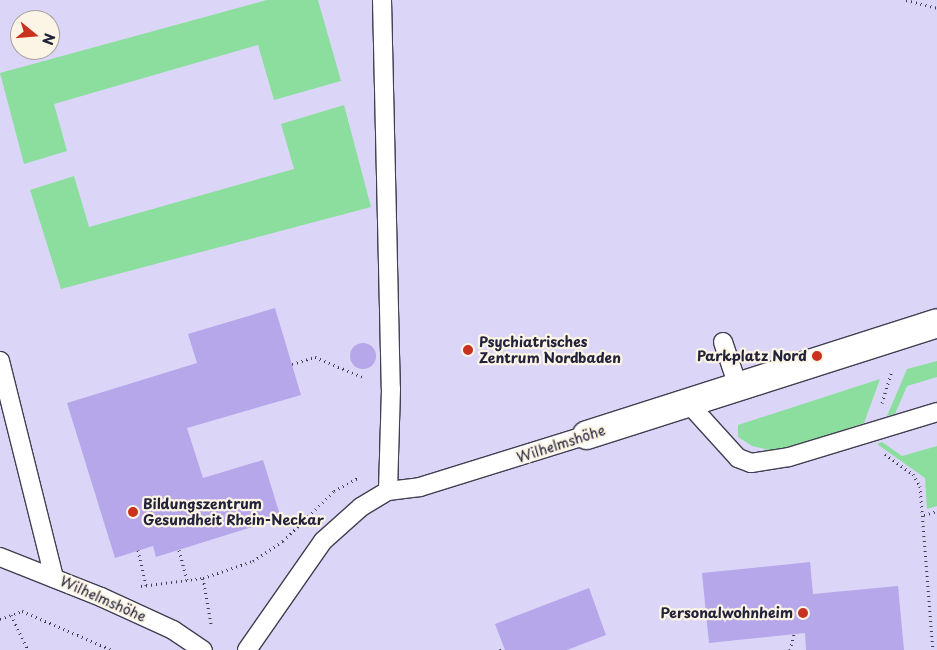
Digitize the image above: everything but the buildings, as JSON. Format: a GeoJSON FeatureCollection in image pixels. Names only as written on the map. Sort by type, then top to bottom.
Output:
{"type":"FeatureCollection","features":[{"type":"Feature","properties":{"kind":"street","name":"Wilhelmshöhe"},"geometry":{"type":"LineString","coordinates":[[586,435],[689,404],[738,386],[937,323]]}},
{"type":"Feature","properties":{"kind":"lane"},"geometry":{"type":"LineString","coordinates":[[382,0],[391,389],[388,492]]}},
{"type":"Feature","properties":{"kind":"lane"},"geometry":{"type":"LineString","coordinates":[[723,342],[738,386]]}},
{"type":"Feature","properties":{"kind":"lane"},"geometry":{"type":"LineString","coordinates":[[0,361],[54,578]]}},
{"type":"Feature","properties":{"kind":"lane"},"geometry":{"type":"LineString","coordinates":[[689,404],[738,458],[751,463],[765,463],[937,412]]}},
{"type":"Feature","properties":{"kind":"lane","name":"Wilhelmshöhe"},"geometry":{"type":"LineString","coordinates":[[247,650],[323,541],[361,507],[388,492],[420,487],[586,435]]}},
{"type":"Feature","properties":{"kind":"lane","name":"Wilhelmshöhe"},"geometry":{"type":"LineString","coordinates":[[0,557],[54,578],[173,630],[203,650]]}},
{"type":"Feature","properties":{"kind":"path"},"geometry":{"type":"LineString","coordinates":[[906,0],[937,8]]}},
{"type":"Feature","properties":{"kind":"path"},"geometry":{"type":"LineString","coordinates":[[292,364],[315,358],[391,389]]}},
{"type":"Feature","properties":{"kind":"path"},"geometry":{"type":"LineString","coordinates":[[880,406],[886,387]]}},
{"type":"Feature","properties":{"kind":"path"},"geometry":{"type":"LineString","coordinates":[[860,436],[913,474],[920,486],[924,515],[933,650]]}},
{"type":"Feature","properties":{"kind":"path"},"geometry":{"type":"LineString","coordinates":[[924,515],[937,511]]}},
{"type":"Feature","properties":{"kind":"path"},"geometry":{"type":"LineString","coordinates":[[138,550],[146,585]]}},
{"type":"Feature","properties":{"kind":"path"},"geometry":{"type":"LineString","coordinates":[[179,550],[186,580]]}},
{"type":"Feature","properties":{"kind":"path"},"geometry":{"type":"LineString","coordinates":[[203,578],[213,633]]}},
{"type":"Feature","properties":{"kind":"path"},"geometry":{"type":"LineString","coordinates":[[0,619],[22,611],[112,650]]}},
{"type":"Feature","properties":{"kind":"path"},"geometry":{"type":"LineString","coordinates":[[11,615],[28,650]]}},
{"type":"Feature","properties":{"kind":"path"},"geometry":{"type":"LineString","coordinates":[[790,650],[794,634]]}},
{"type":"Feature","properties":{"kind":"shaded area","name":"Psychiatrisches Zentrum Nordbaden"},"geometry":{"type":"Polygon","coordinates":[[[0,0],[937,0],[937,650],[0,650],[0,0]]]}},
{"type":"Feature","properties":{"kind":"green space"},"geometry":{"type":"Polygon","coordinates":[[[267,0],[318,0],[341,81],[274,100],[258,45],[54,104],[67,151],[24,164],[0,73],[48,60],[60,60],[60,57],[267,0]]]}},
{"type":"Feature","properties":{"kind":"green space"},"geometry":{"type":"Polygon","coordinates":[[[344,105],[371,207],[61,289],[30,190],[74,176],[89,227],[294,169],[281,124],[344,105]]]}},
{"type":"Feature","properties":{"kind":"green space"},"geometry":{"type":"Polygon","coordinates":[[[937,361],[937,377],[907,386],[895,414],[887,416],[907,369],[937,361]]]}},
{"type":"Feature","properties":{"kind":"green space"},"geometry":{"type":"Polygon","coordinates":[[[880,379],[864,423],[790,448],[769,450],[752,446],[738,437],[738,425],[880,379]]]}},
{"type":"Feature","properties":{"kind":"green space"},"geometry":{"type":"Polygon","coordinates":[[[882,442],[902,456],[937,446],[937,506],[927,509],[925,478],[877,444],[882,442]]]}},
{"type":"Feature","properties":{"kind":"place","name":"Psychiatrisches Zentrum Nordbaden"},"geometry":{"type":"Point","coordinates":[468,350]}},
{"type":"Feature","properties":{"kind":"place","name":"Parkplatz Nord"},"geometry":{"type":"Point","coordinates":[817,356]}},
{"type":"Feature","properties":{"kind":"place","name":"Bildungszentrum Gesundheit Rhein-Neckar"},"geometry":{"type":"Point","coordinates":[133,512]}},
{"type":"Feature","properties":{"kind":"place","name":"Personalwohnheim"},"geometry":{"type":"Point","coordinates":[803,613]}}]}
